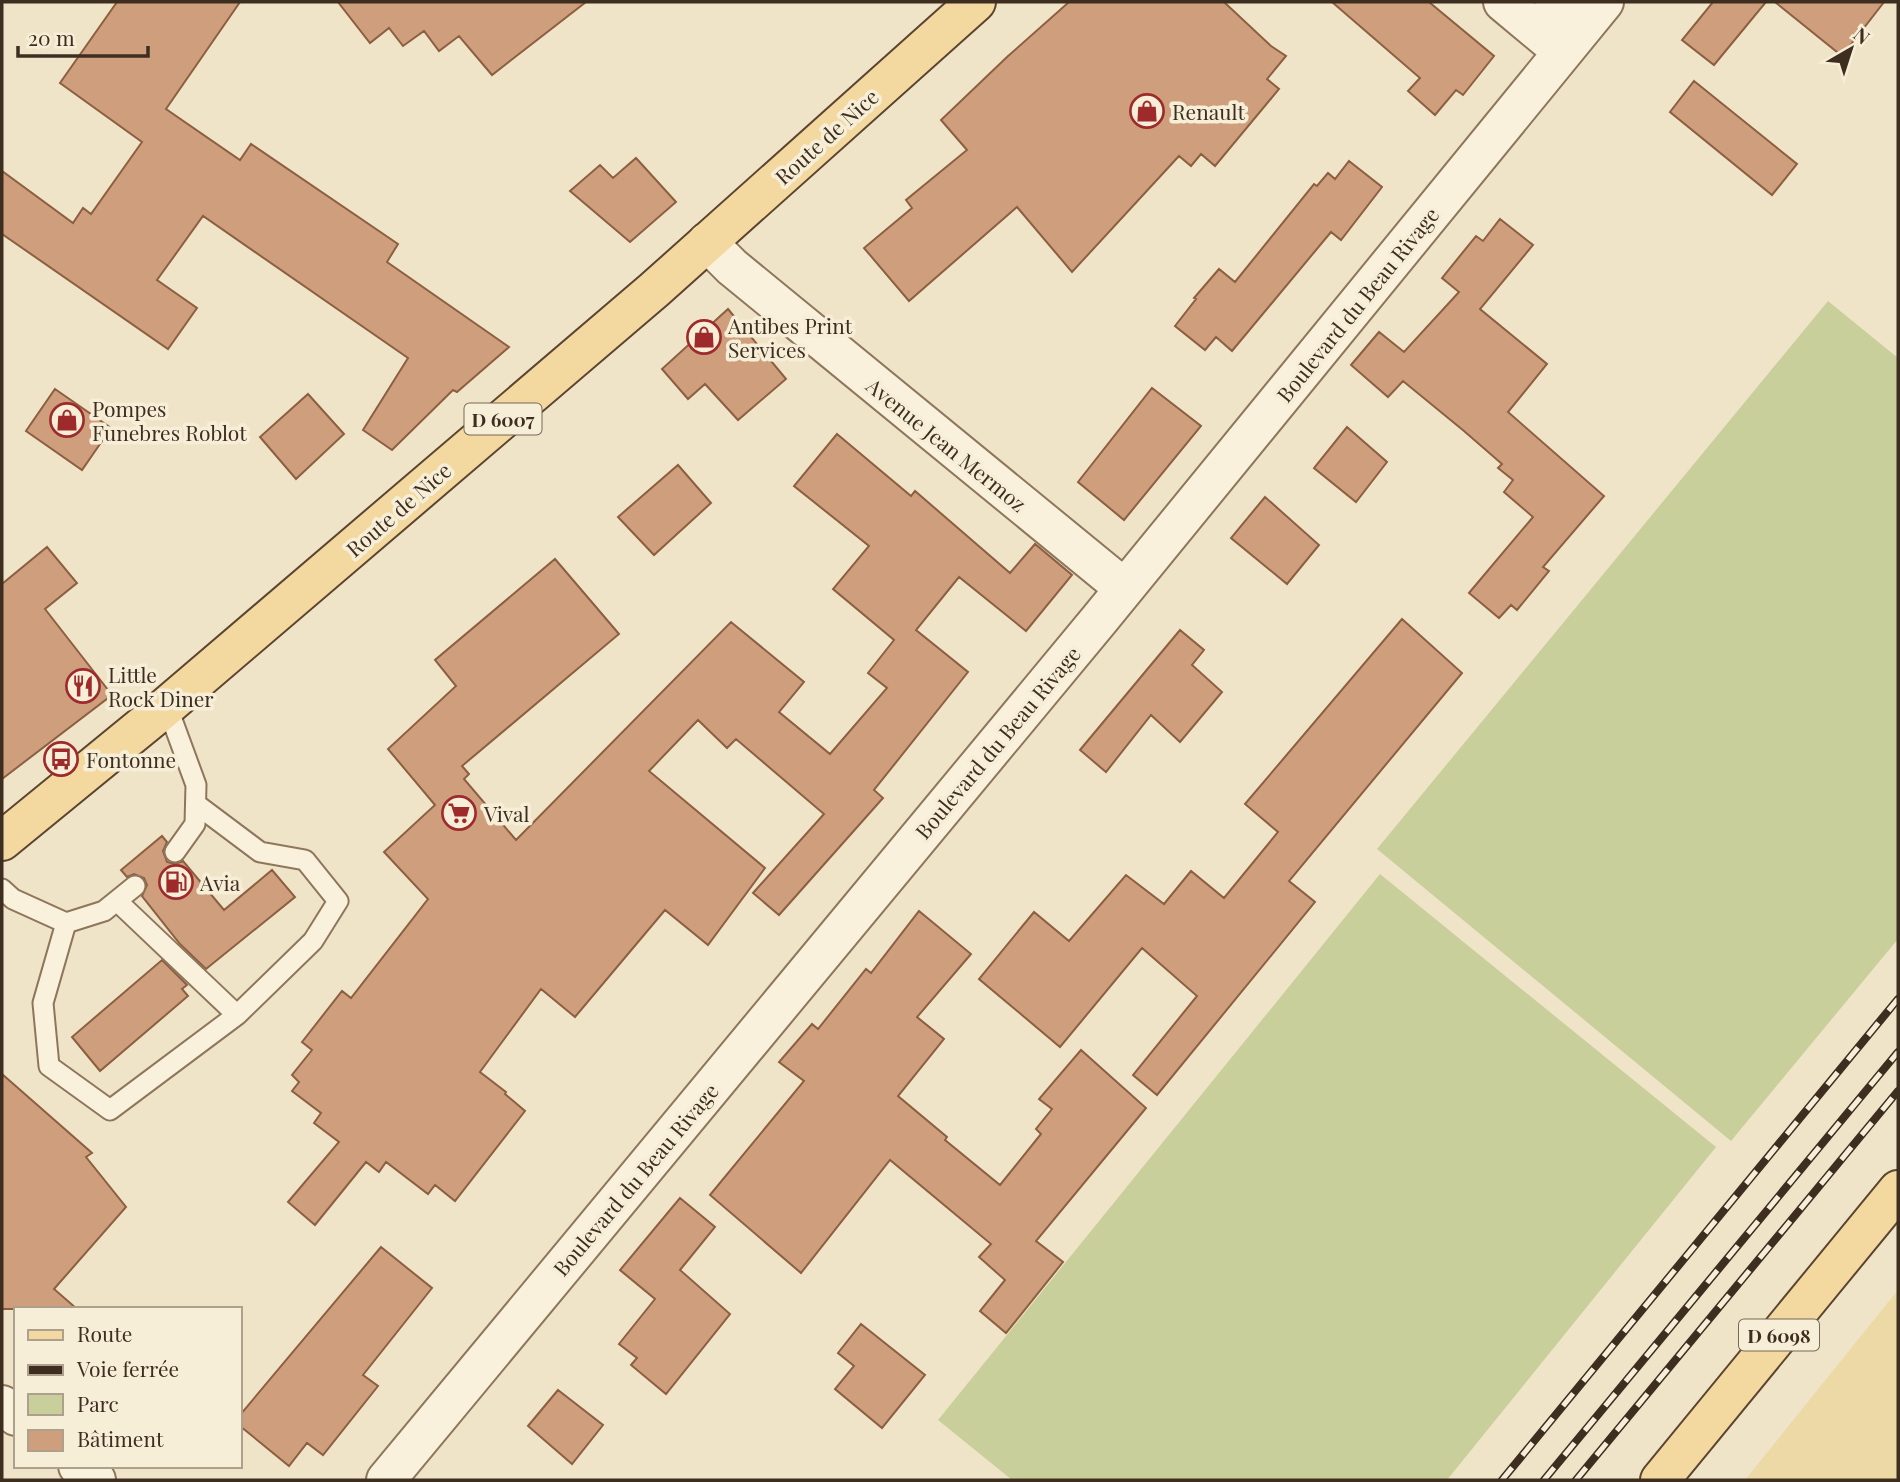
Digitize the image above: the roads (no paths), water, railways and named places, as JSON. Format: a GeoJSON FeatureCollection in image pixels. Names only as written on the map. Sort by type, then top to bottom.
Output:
{"type":"FeatureCollection","features":[{"type":"Feature","properties":{"kind":"main road","name":"Route de Nice"},"geometry":{"type":"LineString","coordinates":[[2,841],[167,706],[708,242],[976,2]]}},
{"type":"Feature","properties":{"kind":"main road","name":"D 6098"},"geometry":{"type":"LineString","coordinates":[[1660,1480],[1898,1190]]}},
{"type":"Feature","properties":{"kind":"street"},"geometry":{"type":"LineString","coordinates":[[1503,2],[1550,41],[1562,2]]}},
{"type":"Feature","properties":{"kind":"street","name":"Boulevard du Beau Rivage"},"geometry":{"type":"LineString","coordinates":[[386,1480],[1124,588],[1550,41],[1604,2]]}},
{"type":"Feature","properties":{"kind":"street","name":"Avenue Jean Mermoz"},"geometry":{"type":"LineString","coordinates":[[708,242],[732,267],[1124,588]]}},
{"type":"Feature","properties":{"kind":"street"},"geometry":{"type":"LineString","coordinates":[[81,1468],[96,1480]]}},
{"type":"Feature","properties":{"kind":"lane"},"geometry":{"type":"LineString","coordinates":[[167,706],[196,785],[195,824],[175,852]]}},
{"type":"Feature","properties":{"kind":"lane"},"geometry":{"type":"LineString","coordinates":[[66,923],[43,1003],[49,1066],[110,1111],[237,1015],[313,941],[338,901],[305,860],[260,852],[196,804]]}},
{"type":"Feature","properties":{"kind":"lane"},"geometry":{"type":"LineString","coordinates":[[2,889],[13,898],[66,923],[104,911],[135,886]]}},
{"type":"Feature","properties":{"kind":"lane"},"geometry":{"type":"LineString","coordinates":[[117,901],[237,1015]]}},
{"type":"Feature","properties":{"kind":"railway"},"geometry":{"type":"LineString","coordinates":[[1502,1480],[1898,999]]}},
{"type":"Feature","properties":{"kind":"railway"},"geometry":{"type":"LineString","coordinates":[[1544,1480],[1898,1052]]}},
{"type":"Feature","properties":{"kind":"railway"},"geometry":{"type":"LineString","coordinates":[[1576,1480],[1898,1091]]}},
{"type":"Feature","properties":{"kind":"place","name":"Renault"},"geometry":{"type":"Point","coordinates":[1147,111]}},
{"type":"Feature","properties":{"kind":"place","name":"Antibes Print Services"},"geometry":{"type":"Point","coordinates":[704,337]}},
{"type":"Feature","properties":{"kind":"place","name":"Pompes Funebres Roblot"},"geometry":{"type":"Point","coordinates":[67,420]}},
{"type":"Feature","properties":{"kind":"place","name":"Little Rock Diner"},"geometry":{"type":"Point","coordinates":[83,686]}},
{"type":"Feature","properties":{"kind":"place","name":"Fontonne"},"geometry":{"type":"Point","coordinates":[61,759]}},
{"type":"Feature","properties":{"kind":"place","name":"Vival"},"geometry":{"type":"Point","coordinates":[459,813]}},
{"type":"Feature","properties":{"kind":"place","name":"Avia"},"geometry":{"type":"Point","coordinates":[176,882]}}]}
